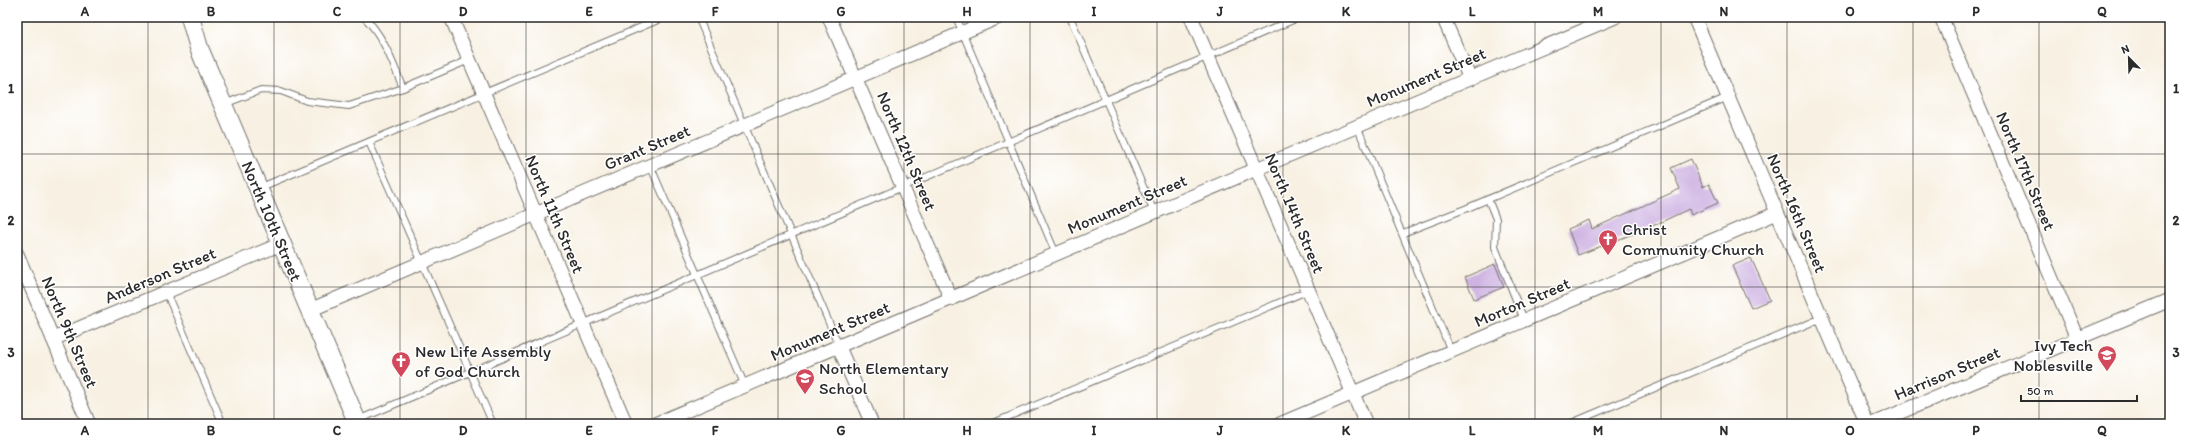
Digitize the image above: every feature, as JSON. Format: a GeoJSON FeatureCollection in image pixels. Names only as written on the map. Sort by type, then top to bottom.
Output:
{"type":"FeatureCollection","features":[{"type":"Feature","properties":{"kind":"main road","name":"North 10th Street"},"geometry":{"type":"LineString","coordinates":[[193,19],[199,48],[281,244],[358,422]]}},
{"type":"Feature","properties":{"kind":"street","name":"North 11th Street"},"geometry":{"type":"LineString","coordinates":[[451,17],[626,424]]}},
{"type":"Feature","properties":{"kind":"street","name":"North 12th Street"},"geometry":{"type":"LineString","coordinates":[[829,17],[951,299]]}},
{"type":"Feature","properties":{"kind":"street","name":"Grant Street"},"geometry":{"type":"LineString","coordinates":[[310,310],[999,17]]}},
{"type":"Feature","properties":{"kind":"street","name":"North 14th Street"},"geometry":{"type":"LineString","coordinates":[[1190,17],[1366,424]]}},
{"type":"Feature","properties":{"kind":"street"},"geometry":{"type":"LineString","coordinates":[[1444,17],[1470,78]]}},
{"type":"Feature","properties":{"kind":"street","name":"Monument Street"},"geometry":{"type":"LineString","coordinates":[[655,424],[1615,17]]}},
{"type":"Feature","properties":{"kind":"street","name":"North 16th Street"},"geometry":{"type":"LineString","coordinates":[[1694,17],[1867,424]]}},
{"type":"Feature","properties":{"kind":"street","name":"North 17th Street"},"geometry":{"type":"LineString","coordinates":[[1941,17],[2078,338]]}},
{"type":"Feature","properties":{"kind":"street","name":"Morton Street"},"geometry":{"type":"LineString","coordinates":[[1280,424],[1777,213]]}},
{"type":"Feature","properties":{"kind":"street","name":"Anderson Street"},"geometry":{"type":"LineString","coordinates":[[53,339],[281,244]]}},
{"type":"Feature","properties":{"kind":"street","name":"North 9th Street"},"geometry":{"type":"LineString","coordinates":[[17,254],[89,424]]}},
{"type":"Feature","properties":{"kind":"street","name":"Harrison Street"},"geometry":{"type":"LineString","coordinates":[[1872,424],[2170,300]]}},
{"type":"Feature","properties":{"kind":"street"},"geometry":{"type":"LineString","coordinates":[[840,346],[872,424]]}},
{"type":"Feature","properties":{"kind":"lane"},"geometry":{"type":"LineString","coordinates":[[364,17],[372,24],[387,50],[403,88]]}},
{"type":"Feature","properties":{"kind":"lane"},"geometry":{"type":"LineString","coordinates":[[258,188],[665,17]]}},
{"type":"Feature","properties":{"kind":"lane"},"geometry":{"type":"LineString","coordinates":[[698,17],[840,346]]}},
{"type":"Feature","properties":{"kind":"lane"},"geometry":{"type":"LineString","coordinates":[[956,17],[1056,254]]}},
{"type":"Feature","properties":{"kind":"lane"},"geometry":{"type":"LineString","coordinates":[[1070,17],[1154,212]]}},
{"type":"Feature","properties":{"kind":"lane"},"geometry":{"type":"LineString","coordinates":[[358,422],[470,372],[1300,17]]}},
{"type":"Feature","properties":{"kind":"lane"},"geometry":{"type":"LineString","coordinates":[[223,105],[261,90],[280,91],[307,101],[349,106],[403,88],[469,60]]}},
{"type":"Feature","properties":{"kind":"lane"},"geometry":{"type":"LineString","coordinates":[[1403,233],[1488,199],[1728,97]]}},
{"type":"Feature","properties":{"kind":"lane"},"geometry":{"type":"LineString","coordinates":[[1357,126],[1451,351]]}},
{"type":"Feature","properties":{"kind":"lane"},"geometry":{"type":"LineString","coordinates":[[368,142],[493,424]]}},
{"type":"Feature","properties":{"kind":"lane"},"geometry":{"type":"LineString","coordinates":[[650,165],[745,386]]}},
{"type":"Feature","properties":{"kind":"lane"},"geometry":{"type":"LineString","coordinates":[[1488,199],[1496,219],[1495,247],[1524,320]]}},
{"type":"Feature","properties":{"kind":"lane"},"geometry":{"type":"LineString","coordinates":[[991,424],[1309,290]]}},
{"type":"Feature","properties":{"kind":"lane"},"geometry":{"type":"LineString","coordinates":[[166,292],[223,424]]}},
{"type":"Feature","properties":{"kind":"lane"},"geometry":{"type":"LineString","coordinates":[[1569,424],[1822,318]]}},
{"type":"Feature","properties":{"kind":"building"},"geometry":{"type":"Polygon","coordinates":[[[1691,159],[1703,187],[1709,184],[1718,203],[1691,215],[1689,209],[1646,229],[1578,255],[1568,229],[1589,220],[1592,229],[1680,189],[1671,168],[1691,159]]]}},
{"type":"Feature","properties":{"kind":"building"},"geometry":{"type":"Polygon","coordinates":[[[1751,258],[1770,300],[1751,308],[1732,266],[1751,258]]]}},
{"type":"Feature","properties":{"kind":"building"},"geometry":{"type":"Polygon","coordinates":[[[1495,264],[1504,287],[1474,299],[1465,277],[1495,264]]]}},
{"type":"Feature","properties":{"kind":"place","name":"Christ Community Church"},"geometry":{"type":"Point","coordinates":[1608,256]}},
{"type":"Feature","properties":{"kind":"place","name":"Ivy Tech Noblesville"},"geometry":{"type":"Point","coordinates":[2107,372]}},
{"type":"Feature","properties":{"kind":"place","name":"New Life Assembly of God Church"},"geometry":{"type":"Point","coordinates":[401,378]}},
{"type":"Feature","properties":{"kind":"place","name":"North Elementary School"},"geometry":{"type":"Point","coordinates":[805,395]}}]}
